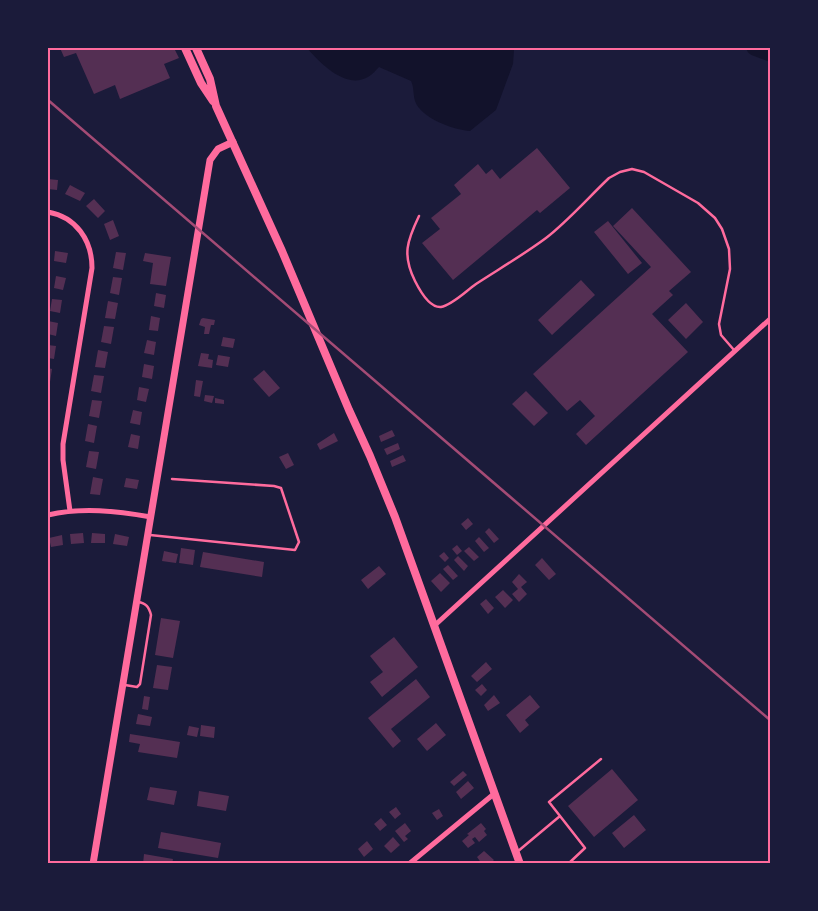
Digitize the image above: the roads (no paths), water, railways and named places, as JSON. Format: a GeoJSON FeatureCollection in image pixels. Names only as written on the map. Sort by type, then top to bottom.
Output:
{"type":"FeatureCollection","features":[{"type":"Feature","properties":{"kind":"main road"},"geometry":{"type":"LineString","coordinates":[[185,48],[201,83],[216,106],[233,142],[370,456],[395,517],[520,864]]}},
{"type":"Feature","properties":{"kind":"main road"},"geometry":{"type":"LineString","coordinates":[[196,48],[210,79],[216,106]]}},
{"type":"Feature","properties":{"kind":"street"},"geometry":{"type":"LineString","coordinates":[[93,864],[210,160],[215,152],[233,142]]}},
{"type":"Feature","properties":{"kind":"street"},"geometry":{"type":"LineString","coordinates":[[48,212],[62,216],[77,226],[87,241],[92,259],[63,444],[63,460],[70,512]]}},
{"type":"Feature","properties":{"kind":"street"},"geometry":{"type":"LineString","coordinates":[[434,626],[770,319]]}},
{"type":"Feature","properties":{"kind":"street"},"geometry":{"type":"LineString","coordinates":[[48,515],[70,512],[109,511],[152,517]]}},
{"type":"Feature","properties":{"kind":"street"},"geometry":{"type":"LineString","coordinates":[[409,864],[495,793]]}},
{"type":"Feature","properties":{"kind":"lane"},"geometry":{"type":"LineString","coordinates":[[419,216],[410,234],[406,253],[415,280],[425,297],[433,305],[441,307],[457,299],[547,237],[610,178],[620,172],[632,169],[644,172],[698,203],[715,218],[722,229],[729,249],[730,269],[719,324],[721,335],[735,351]]}},
{"type":"Feature","properties":{"kind":"lane"},"geometry":{"type":"LineString","coordinates":[[149,534],[295,550],[298,546],[281,488],[172,479]]}},
{"type":"Feature","properties":{"kind":"lane"},"geometry":{"type":"LineString","coordinates":[[123,684],[137,687],[140,684],[151,615],[149,608],[144,603],[137,602]]}},
{"type":"Feature","properties":{"kind":"lane"},"geometry":{"type":"LineString","coordinates":[[568,864],[585,848],[549,802],[601,759]]}},
{"type":"Feature","properties":{"kind":"lane"},"geometry":{"type":"LineString","coordinates":[[516,853],[560,816]]}},
{"type":"Feature","properties":{"kind":"waterway"},"geometry":{"type":"LineString","coordinates":[[754,48],[770,54]]}},
{"type":"Feature","properties":{"kind":"railway"},"geometry":{"type":"LineString","coordinates":[[48,100],[770,720]]}}]}
